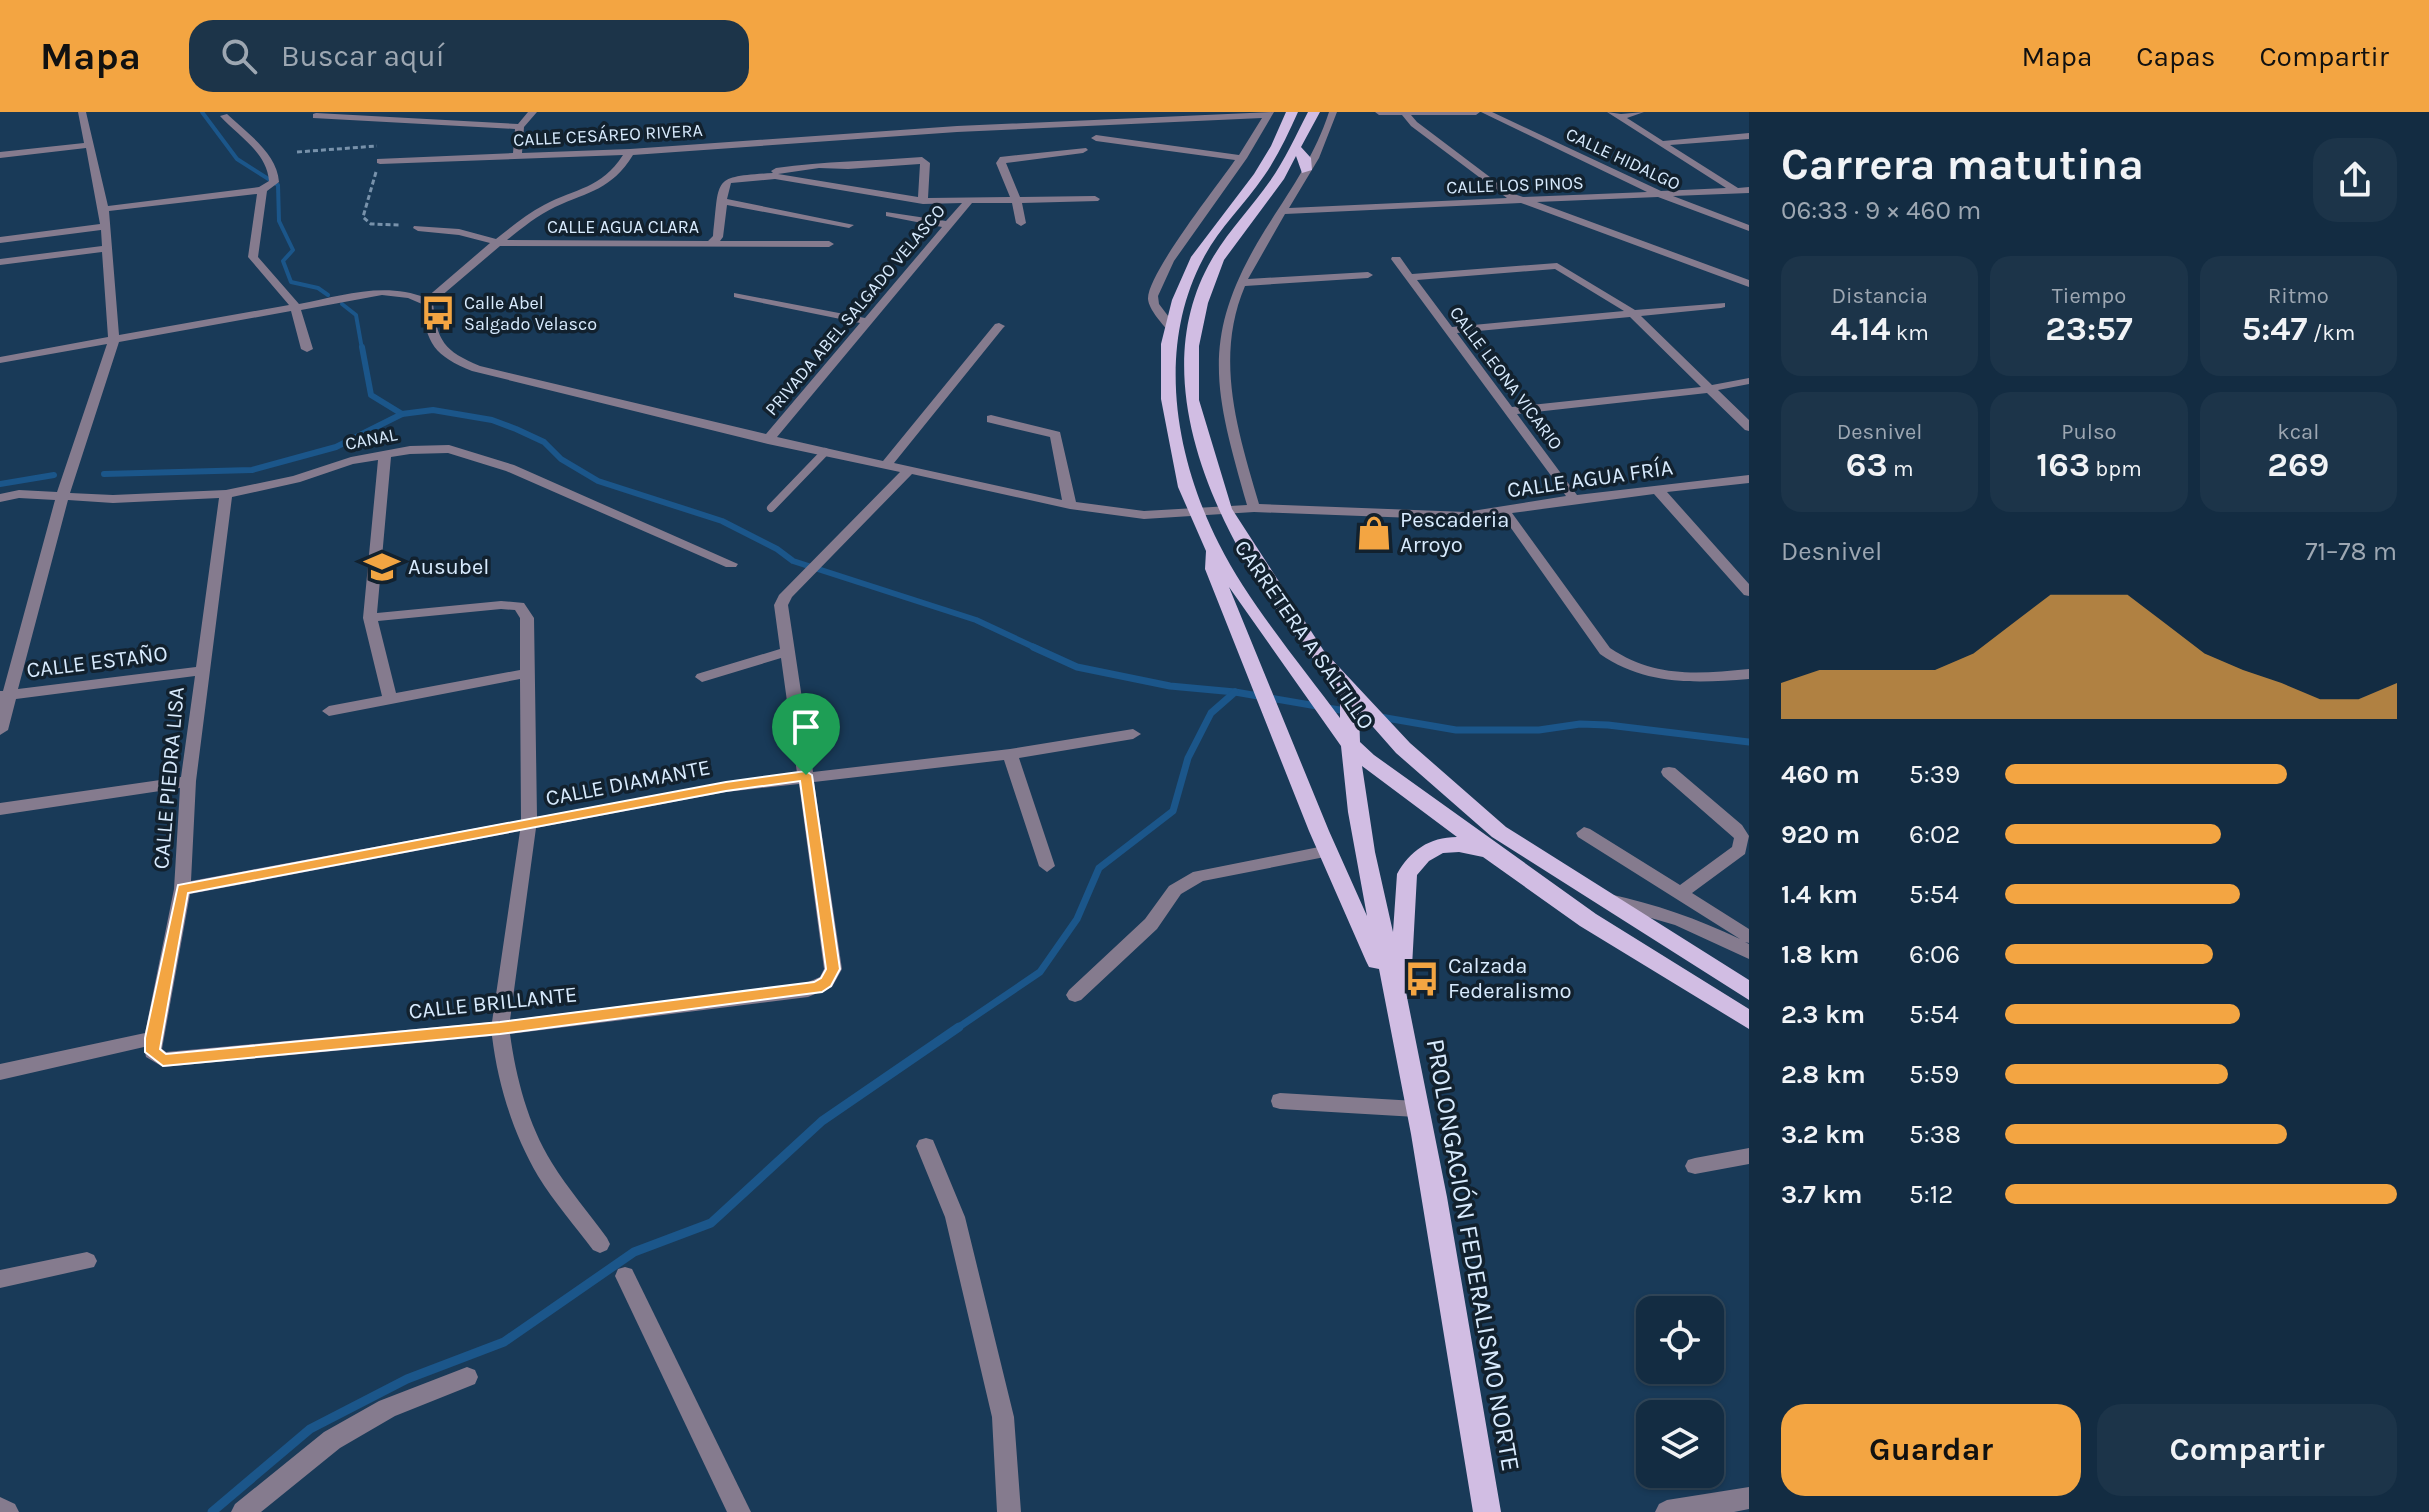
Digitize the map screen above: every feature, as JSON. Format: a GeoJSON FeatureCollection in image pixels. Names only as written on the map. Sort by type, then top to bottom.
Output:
{"type":"FeatureCollection","features":[{"type":"Feature","properties":{"kind":"main road","name":"CARRETERA A SALTILLO"},"geometry":{"type":"LineString","coordinates":[[1292,112],[1259,175],[1197,257],[1179,300],[1168,344],[1168,399],[1186,487],[1211,546],[1266,631],[1367,760],[1492,853],[1650,960],[1749,1020]]}},
{"type":"Feature","properties":{"kind":"main road","name":"CARRETERA A SALTILLO"},"geometry":{"type":"LineString","coordinates":[[1314,112],[1297,150],[1218,260],[1201,303],[1192,346],[1192,400],[1224,509],[1297,626],[1349,691],[1381,725],[1499,832],[1749,991]]}},
{"type":"Feature","properties":{"kind":"main road"},"geometry":{"type":"LineString","coordinates":[[1297,150],[1305,158],[1306,170]]}},
{"type":"Feature","properties":{"kind":"main road","name":"PROLONGACIÓN FEDERALISMO NORTE"},"geometry":{"type":"LineString","coordinates":[[1211,546],[1213,569],[1329,851],[1399,1008]]}},
{"type":"Feature","properties":{"kind":"main road","name":"PROLONGACIÓN FEDERALISMO NORTE"},"geometry":{"type":"LineString","coordinates":[[1349,691],[1344,730],[1372,900],[1399,1008],[1487,1512]]}},
{"type":"Feature","properties":{"kind":"main road"},"geometry":{"type":"LineString","coordinates":[[1399,1008],[1407,874],[1416,859],[1433,846],[1465,843],[1492,853]]}},
{"type":"Feature","properties":{"kind":"street"},"geometry":{"type":"LineString","coordinates":[[0,730],[4,695],[62,497],[114,340],[104,209],[82,112]]}},
{"type":"Feature","properties":{"kind":"street"},"geometry":{"type":"LineString","coordinates":[[517,155],[520,127],[533,112]]}},
{"type":"Feature","properties":{"kind":"street"},"geometry":{"type":"LineString","coordinates":[[1254,508],[1232,433],[1222,380],[1224,335],[1232,297],[1324,140],[1333,112]]}},
{"type":"Feature","properties":{"kind":"street"},"geometry":{"type":"LineString","coordinates":[[1379,112],[1476,112]]}},
{"type":"Feature","properties":{"kind":"street","name":"CALLE HIDALGO"},"geometry":{"type":"LineString","coordinates":[[1485,112],[1661,195],[1749,228]]}},
{"type":"Feature","properties":{"kind":"street"},"geometry":{"type":"LineString","coordinates":[[1616,115],[1640,112]]}},
{"type":"Feature","properties":{"kind":"street"},"geometry":{"type":"LineString","coordinates":[[1172,329],[1154,304],[1153,296],[1169,261],[1242,158],[1269,113]]}},
{"type":"Feature","properties":{"kind":"street","name":"CALLE CESÁREO RIVERA"},"geometry":{"type":"LineString","coordinates":[[380,161],[630,152],[972,128],[1269,113]]}},
{"type":"Feature","properties":{"kind":"street"},"geometry":{"type":"LineString","coordinates":[[1406,114],[1414,124],[1508,195],[1749,284]]}},
{"type":"Feature","properties":{"kind":"street"},"geometry":{"type":"LineString","coordinates":[[1616,115],[1645,135],[1743,190]]}},
{"type":"Feature","properties":{"kind":"street"},"geometry":{"type":"LineString","coordinates":[[104,209],[262,190],[274,182],[275,174],[266,160],[224,116]]}},
{"type":"Feature","properties":{"kind":"street"},"geometry":{"type":"LineString","coordinates":[[316,116],[374,116],[520,127]]}},
{"type":"Feature","properties":{"kind":"street"},"geometry":{"type":"LineString","coordinates":[[1664,143],[1749,136]]}},
{"type":"Feature","properties":{"kind":"street"},"geometry":{"type":"LineString","coordinates":[[1096,138],[1242,158]]}},
{"type":"Feature","properties":{"kind":"street"},"geometry":{"type":"LineString","coordinates":[[0,155],[90,145]]}},
{"type":"Feature","properties":{"kind":"street"},"geometry":{"type":"LineString","coordinates":[[1021,223],[1016,199],[1001,163],[1003,159],[1083,150]]}},
{"type":"Feature","properties":{"kind":"street"},"geometry":{"type":"LineString","coordinates":[[427,302],[536,214],[602,185],[619,173],[630,152]]}},
{"type":"Feature","properties":{"kind":"street"},"geometry":{"type":"LineString","coordinates":[[713,241],[718,237],[721,201],[728,181],[739,178],[801,167],[922,160],[925,163],[923,201]]}},
{"type":"Feature","properties":{"kind":"street"},"geometry":{"type":"LineString","coordinates":[[739,178],[775,176],[923,201],[1095,199]]}},
{"type":"Feature","properties":{"kind":"street"},"geometry":{"type":"LineString","coordinates":[[262,190],[253,257],[295,306],[307,349]]}},
{"type":"Feature","properties":{"kind":"street","name":"CALLE LOS PINOS"},"geometry":{"type":"LineString","coordinates":[[1282,211],[1743,190]]}},
{"type":"Feature","properties":{"kind":"street"},"geometry":{"type":"LineString","coordinates":[[721,201],[849,225]]}},
{"type":"Feature","properties":{"kind":"street","name":"PRIVADA ABEL SALGADO VELASCO"},"geometry":{"type":"LineString","coordinates":[[768,440],[968,202]]}},
{"type":"Feature","properties":{"kind":"street"},"geometry":{"type":"LineString","coordinates":[[890,214],[950,225]]}},
{"type":"Feature","properties":{"kind":"street"},"geometry":{"type":"LineString","coordinates":[[0,240],[106,226]]}},
{"type":"Feature","properties":{"kind":"street","name":"CALLE AGUA CLARA"},"geometry":{"type":"LineString","coordinates":[[418,228],[459,232],[501,243],[713,241],[829,244]]}},
{"type":"Feature","properties":{"kind":"street"},"geometry":{"type":"LineString","coordinates":[[0,262],[108,248]]}},
{"type":"Feature","properties":{"kind":"street","name":"CALLE LEONA VICARIO"},"geometry":{"type":"LineString","coordinates":[[1396,259],[1574,499]]}},
{"type":"Feature","properties":{"kind":"street"},"geometry":{"type":"LineString","coordinates":[[1409,277],[1553,265],[1634,314],[1706,389],[1749,427]]}},
{"type":"Feature","properties":{"kind":"street"},"geometry":{"type":"LineString","coordinates":[[1240,283],[1368,275]]}},
{"type":"Feature","properties":{"kind":"street"},"geometry":{"type":"LineString","coordinates":[[0,360],[382,292],[410,295],[427,302]]}},
{"type":"Feature","properties":{"kind":"street"},"geometry":{"type":"LineString","coordinates":[[738,295],[869,322]]}},
{"type":"Feature","properties":{"kind":"street"},"geometry":{"type":"LineString","coordinates":[[427,302],[430,335],[450,358],[476,369],[768,440],[1070,505],[1144,515],[1196,511]]}},
{"type":"Feature","properties":{"kind":"street"},"geometry":{"type":"LineString","coordinates":[[1448,331],[1721,305]]}},
{"type":"Feature","properties":{"kind":"street"},"geometry":{"type":"LineString","coordinates":[[886,465],[999,326]]}},
{"type":"Feature","properties":{"kind":"street"},"geometry":{"type":"LineString","coordinates":[[1508,411],[1706,389],[1749,381]]}},
{"type":"Feature","properties":{"kind":"street"},"geometry":{"type":"LineString","coordinates":[[991,419],[1056,435],[1070,505]]}},
{"type":"Feature","properties":{"kind":"street","name":"CANAL"},"geometry":{"type":"LineString","coordinates":[[0,498],[19,494],[62,497],[226,494],[385,455],[440,449],[483,459],[540,481],[731,564]]}},
{"type":"Feature","properties":{"kind":"street"},"geometry":{"type":"LineString","coordinates":[[385,455],[370,618],[390,699]]}},
{"type":"Feature","properties":{"kind":"street"},"geometry":{"type":"LineString","coordinates":[[806,775],[781,605],[793,588],[909,470]]}},
{"type":"Feature","properties":{"kind":"street","name":"CALLE AGUA FRÍA"},"geometry":{"type":"LineString","coordinates":[[1196,511],[1254,508],[1455,517],[1574,499],[1749,479]]}},
{"type":"Feature","properties":{"kind":"street"},"geometry":{"type":"LineString","coordinates":[[1658,490],[1749,592]]}},
{"type":"Feature","properties":{"kind":"street","name":"CALLE PIEDRA LISA"},"geometry":{"type":"LineString","coordinates":[[153,1038],[182,889],[188,781],[200,671],[226,494]]}},
{"type":"Feature","properties":{"kind":"street"},"geometry":{"type":"LineString","coordinates":[[1504,510],[1605,651],[1636,669],[1670,677],[1749,674]]}},
{"type":"Feature","properties":{"kind":"street"},"geometry":{"type":"LineString","coordinates":[[370,618],[519,606],[527,618],[529,824],[500,1028],[503,1060],[533,1148],[545,1170],[600,1244]]}},
{"type":"Feature","properties":{"kind":"street"},"geometry":{"type":"LineString","coordinates":[[702,677],[788,651]]}},
{"type":"Feature","properties":{"kind":"street","name":"CALLE ESTAÑO"},"geometry":{"type":"LineString","coordinates":[[4,695],[200,671]]}},
{"type":"Feature","properties":{"kind":"street"},"geometry":{"type":"LineString","coordinates":[[329,711],[529,673]]}},
{"type":"Feature","properties":{"kind":"street","name":"CALLE DIAMANTE"},"geometry":{"type":"LineString","coordinates":[[182,889],[726,787],[806,775],[1010,754],[1133,734]]}},
{"type":"Feature","properties":{"kind":"street"},"geometry":{"type":"LineString","coordinates":[[1010,754],[1047,866]]}},
{"type":"Feature","properties":{"kind":"street"},"geometry":{"type":"LineString","coordinates":[[1669,772],[1736,829],[1742,838],[1739,850],[1682,892]]}},
{"type":"Feature","properties":{"kind":"street","name":"CALLE BRILLANTE"},"geometry":{"type":"LineString","coordinates":[[153,1038],[153,1052],[163,1060],[500,1028],[808,990],[826,982],[833,969],[806,775]]}},
{"type":"Feature","properties":{"kind":"street"},"geometry":{"type":"LineString","coordinates":[[0,809],[188,781]]}},
{"type":"Feature","properties":{"kind":"street"},"geometry":{"type":"LineString","coordinates":[[1584,833],[1749,937]]}},
{"type":"Feature","properties":{"kind":"street"},"geometry":{"type":"LineString","coordinates":[[1075,995],[1151,924],[1175,890],[1199,876],[1329,851]]}},
{"type":"Feature","properties":{"kind":"street"},"geometry":{"type":"LineString","coordinates":[[1604,899],[1650,908],[1697,925],[1749,952]]}},
{"type":"Feature","properties":{"kind":"street"},"geometry":{"type":"LineString","coordinates":[[0,1072],[153,1038]]}},
{"type":"Feature","properties":{"kind":"street"},"geometry":{"type":"LineString","coordinates":[[1280,1101],[1416,1109]]}},
{"type":"Feature","properties":{"kind":"street"},"geometry":{"type":"LineString","coordinates":[[926,1146],[955,1217],[1003,1417],[1009,1512]]}},
{"type":"Feature","properties":{"kind":"street"},"geometry":{"type":"LineString","coordinates":[[1695,1166],[1749,1156]]}},
{"type":"Feature","properties":{"kind":"street"},"geometry":{"type":"LineString","coordinates":[[0,1279],[87,1261]]}},
{"type":"Feature","properties":{"kind":"street"},"geometry":{"type":"LineString","coordinates":[[625,1276],[739,1512]]}},
{"type":"Feature","properties":{"kind":"street"},"geometry":{"type":"LineString","coordinates":[[243,1512],[332,1440],[387,1408],[467,1377]]}},
{"type":"Feature","properties":{"kind":"street"},"geometry":{"type":"LineString","coordinates":[[1667,1512],[1749,1498]]}},
{"type":"Feature","properties":{"kind":"street"},"geometry":{"type":"LineString","coordinates":[[0,1509],[7,1512]]}},
{"type":"Feature","properties":{"kind":"lane"},"geometry":{"type":"LineString","coordinates":[[771,508],[825,452]]}},
{"type":"Feature","properties":{"kind":"path"},"geometry":{"type":"LineString","coordinates":[[297,152],[384,145],[363,217],[371,224],[418,228]]}},
{"type":"Feature","properties":{"kind":"waterway"},"geometry":{"type":"LineString","coordinates":[[202,112],[237,159],[278,185],[279,221],[293,250],[283,261],[291,282],[318,288],[328,295]]}},
{"type":"Feature","properties":{"kind":"waterway"},"geometry":{"type":"LineString","coordinates":[[342,304],[356,315],[362,349]]}},
{"type":"Feature","properties":{"kind":"waterway"},"geometry":{"type":"LineString","coordinates":[[362,347],[371,395],[402,414]]}},
{"type":"Feature","properties":{"kind":"waterway"},"geometry":{"type":"LineString","coordinates":[[402,414],[433,410],[492,420],[544,442],[561,459],[598,481],[722,521],[777,549],[793,561],[976,620],[1038,649]]}},
{"type":"Feature","properties":{"kind":"waterway"},"geometry":{"type":"LineString","coordinates":[[104,474],[252,470],[336,447],[402,414]]}},
{"type":"Feature","properties":{"kind":"waterway"},"geometry":{"type":"LineString","coordinates":[[0,484],[54,475]]}},
{"type":"Feature","properties":{"kind":"waterway"},"geometry":{"type":"LineString","coordinates":[[1033,647],[1077,667],[1170,686],[1235,692]]}},
{"type":"Feature","properties":{"kind":"waterway"},"geometry":{"type":"LineString","coordinates":[[956,1029],[1040,972],[1077,919],[1099,868],[1173,811],[1188,758],[1211,713],[1235,692]]}},
{"type":"Feature","properties":{"kind":"waterway"},"geometry":{"type":"LineString","coordinates":[[1235,692],[1456,730],[1539,730],[1580,724],[1608,725],[1749,742]]}},
{"type":"Feature","properties":{"kind":"waterway"},"geometry":{"type":"LineString","coordinates":[[212,1512],[310,1429],[407,1379],[504,1342],[634,1252],[711,1223],[822,1121],[959,1027]]}},
{"type":"Feature","properties":{"kind":"place","name":"Calle Abel Salgado Velasco"},"geometry":{"type":"Point","coordinates":[438,313]}},
{"type":"Feature","properties":{"kind":"place","name":"Pescaderia Arroyo"},"geometry":{"type":"Point","coordinates":[1374,533]}},
{"type":"Feature","properties":{"kind":"place","name":"Ausubel"},"geometry":{"type":"Point","coordinates":[382,567]}},
{"type":"Feature","properties":{"kind":"place","name":"Calzada Federalismo"},"geometry":{"type":"Point","coordinates":[1422,979]}},
{"type":"Feature","properties":{"kind":"route"},"geometry":{"type":"LineString","coordinates":[[806,775],[833,969],[826,982],[817,988],[500,1028],[163,1060],[153,1052],[153,1038],[182,889],[726,787],[806,775]]}}]}
